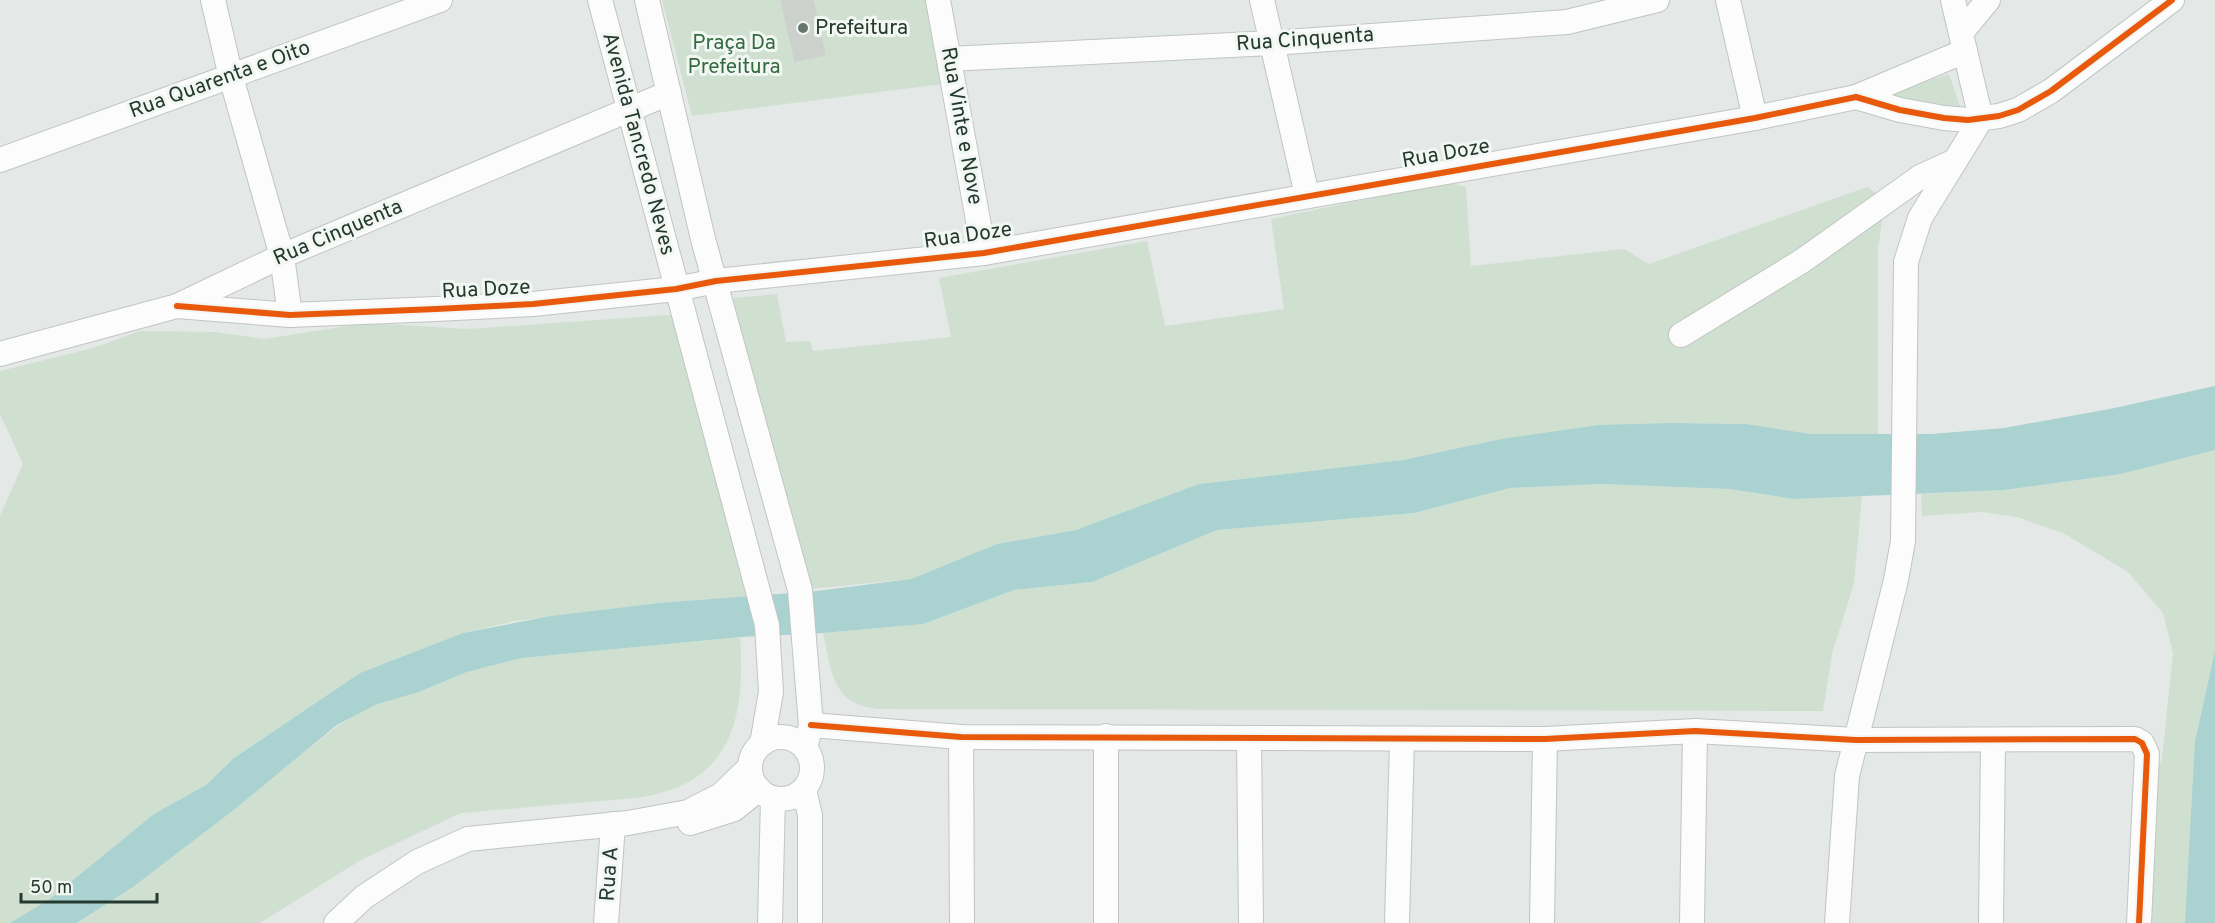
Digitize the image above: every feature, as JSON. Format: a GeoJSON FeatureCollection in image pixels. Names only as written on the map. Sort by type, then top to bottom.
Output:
{"type":"FeatureCollection","features":[{"type":"Feature","properties":{"kind":"street"},"geometry":{"type":"LineString","coordinates":[[213,0],[231,77],[282,256],[290,315]]}},
{"type":"Feature","properties":{"kind":"street","name":"Rua Quarenta e Oito"},"geometry":{"type":"LineString","coordinates":[[0,160],[440,0]]}},
{"type":"Feature","properties":{"kind":"street","name":"Avenida Tancredo Neves"},"geometry":{"type":"LineString","coordinates":[[600,0],[675,289],[714,422],[767,625],[771,692],[762,744]]}},
{"type":"Feature","properties":{"kind":"street","name":"Avenida Tancredo Neves"},"geometry":{"type":"LineString","coordinates":[[647,0],[704,239],[800,590],[811,725],[805,748]]}},
{"type":"Feature","properties":{"kind":"street","name":"Rua Vinte e Nove"},"geometry":{"type":"LineString","coordinates":[[938,0],[984,253]]}},
{"type":"Feature","properties":{"kind":"street"},"geometry":{"type":"LineString","coordinates":[[1262,0],[1307,195]]}},
{"type":"Feature","properties":{"kind":"street","name":"Rua Cinquenta"},"geometry":{"type":"LineString","coordinates":[[949,59],[1272,43],[1567,22],[1658,0]]}},
{"type":"Feature","properties":{"kind":"street"},"geometry":{"type":"LineString","coordinates":[[1728,0],[1755,118]]}},
{"type":"Feature","properties":{"kind":"street"},"geometry":{"type":"LineString","coordinates":[[1837,923],[1847,776],[1904,541],[1902,497],[1906,262],[1920,218],[1981,119],[1953,0]]}},
{"type":"Feature","properties":{"kind":"street"},"geometry":{"type":"LineString","coordinates":[[1963,42],[1988,0]]}},
{"type":"Feature","properties":{"kind":"street"},"geometry":{"type":"LineString","coordinates":[[1856,96],[1916,114],[1944,118],[1981,119],[2018,110],[2051,91],[2172,0]]}},
{"type":"Feature","properties":{"kind":"street","name":"Rua Doze"},"geometry":{"type":"LineString","coordinates":[[177,306],[290,315],[533,304],[675,289],[716,281],[984,253],[1755,118],[1856,96],[1963,42]]}},
{"type":"Feature","properties":{"kind":"street","name":"Rua Cinquenta"},"geometry":{"type":"LineString","coordinates":[[0,354],[177,306],[282,256],[669,93]]}},
{"type":"Feature","properties":{"kind":"street"},"geometry":{"type":"LineString","coordinates":[[1681,335],[1803,261],[1920,177],[1955,161]]}},
{"type":"Feature","properties":{"kind":"street"},"geometry":{"type":"LineString","coordinates":[[664,245],[704,239]]}},
{"type":"Feature","properties":{"kind":"street"},"geometry":{"type":"LineString","coordinates":[[811,725],[961,737],[1545,739],[1695,731],[1856,740],[2135,739],[2142,743],[2147,754],[2139,923]]}},
{"type":"Feature","properties":{"kind":"street"},"geometry":{"type":"LineString","coordinates":[[1692,923],[1695,731]]}},
{"type":"Feature","properties":{"kind":"street"},"geometry":{"type":"LineString","coordinates":[[1106,736],[1106,923]]}},
{"type":"Feature","properties":{"kind":"street"},"geometry":{"type":"LineString","coordinates":[[961,737],[962,923]]}},
{"type":"Feature","properties":{"kind":"street"},"geometry":{"type":"LineString","coordinates":[[761,784],[789,798],[804,790],[812,775],[812,765],[805,748],[789,738],[770,739],[755,751],[761,784],[770,923]]}},
{"type":"Feature","properties":{"kind":"street"},"geometry":{"type":"LineString","coordinates":[[1250,738],[1251,923]]}},
{"type":"Feature","properties":{"kind":"street"},"geometry":{"type":"LineString","coordinates":[[1542,923],[1545,739]]}},
{"type":"Feature","properties":{"kind":"street"},"geometry":{"type":"LineString","coordinates":[[1397,923],[1402,740]]}},
{"type":"Feature","properties":{"kind":"street"},"geometry":{"type":"LineString","coordinates":[[1991,923],[1993,741]]}},
{"type":"Feature","properties":{"kind":"street"},"geometry":{"type":"LineString","coordinates":[[336,923],[364,897],[417,862],[468,839],[584,828],[667,829],[734,809],[761,784]]}},
{"type":"Feature","properties":{"kind":"street"},"geometry":{"type":"LineString","coordinates":[[804,790],[810,815],[810,923]]}},
{"type":"Feature","properties":{"kind":"street","name":"Rua A"},"geometry":{"type":"LineString","coordinates":[[606,923],[613,828]]}},
{"type":"Feature","properties":{"kind":"green space","name":"Praça Da Prefeitura"},"geometry":{"type":"Polygon","coordinates":[[[662,0],[927,0],[942,84],[692,116],[662,0]]]}},
{"type":"Feature","properties":{"kind":"green space"},"geometry":{"type":"Polygon","coordinates":[[[1949,74],[1961,109],[1883,95],[1949,74]]]}},
{"type":"Feature","properties":{"kind":"green space"},"geometry":{"type":"Polygon","coordinates":[[[1448,182],[1466,187],[1471,266],[1624,249],[1649,264],[1867,187],[1885,200],[1878,249],[1878,434],[1811,434],[1746,424],[1673,423],[1501,439],[1403,460],[1199,484],[1076,530],[997,544],[911,579],[800,590],[721,299],[777,294],[786,342],[810,341],[813,351],[951,337],[939,278],[1147,241],[1165,326],[1284,309],[1271,219],[1448,182]]]}},
{"type":"Feature","properties":{"kind":"green space"},"geometry":{"type":"Polygon","coordinates":[[[683,314],[752,596],[659,603],[515,621],[463,633],[360,673],[234,758],[206,785],[154,814],[50,900],[10,923],[0,923],[0,516],[23,464],[0,414],[0,371],[93,348],[140,331],[215,332],[264,339],[367,323],[467,329],[683,314]]]}},
{"type":"Feature","properties":{"kind":"green space"},"geometry":{"type":"Polygon","coordinates":[[[2215,450],[2215,651],[2196,735],[2188,923],[2149,923],[2154,776],[2162,759],[2173,653],[2163,613],[2128,572],[2065,534],[2017,517],[1982,512],[1922,516],[1921,494],[2004,490],[2121,474],[2215,450]]]}},
{"type":"Feature","properties":{"kind":"green space"},"geometry":{"type":"Polygon","coordinates":[[[1601,484],[1730,489],[1794,499],[1862,496],[1854,583],[1832,654],[1823,711],[881,709],[865,707],[843,694],[832,674],[823,633],[923,624],[1014,590],[1092,582],[1217,530],[1414,513],[1510,488],[1601,484]]]}},
{"type":"Feature","properties":{"kind":"green space"},"geometry":{"type":"Polygon","coordinates":[[[740,637],[740,696],[735,722],[726,744],[712,764],[693,779],[668,791],[636,798],[461,813],[361,860],[260,923],[78,923],[133,887],[339,725],[376,703],[419,692],[467,672],[522,658],[740,637]]]}},
{"type":"Feature","properties":{"kind":"water"},"geometry":{"type":"Polygon","coordinates":[[[2215,386],[2215,450],[2121,474],[2004,490],[1794,499],[1730,489],[1601,484],[1510,488],[1414,513],[1217,530],[1092,582],[1014,590],[923,624],[823,633],[740,637],[522,658],[467,672],[419,692],[377,704],[337,725],[236,808],[133,887],[77,923],[10,923],[50,899],[154,814],[206,785],[234,758],[360,673],[463,633],[551,616],[659,603],[817,591],[911,579],[997,544],[1076,530],[1199,484],[1403,460],[1501,439],[1599,425],[1746,424],[1811,434],[1932,434],[2004,428],[2110,409],[2215,386]]]}},
{"type":"Feature","properties":{"kind":"water"},"geometry":{"type":"Polygon","coordinates":[[[2215,651],[2215,923],[2185,923],[2195,741],[2215,651]]]}},
{"type":"Feature","properties":{"kind":"building","name":"Prefeitura"},"geometry":{"type":"Polygon","coordinates":[[[781,0],[813,0],[825,55],[795,61],[781,0]]]}},
{"type":"Feature","properties":{"kind":"cycle path"},"geometry":{"type":"LineString","coordinates":[[177,306],[290,315],[533,304],[676,289],[716,281],[984,253],[1755,118],[1856,97],[1900,110],[1944,118],[1968,120],[1999,116],[2018,110],[2051,91],[2172,0]]}},
{"type":"Feature","properties":{"kind":"cycle path"},"geometry":{"type":"LineString","coordinates":[[811,725],[961,737],[1545,739],[1695,731],[1856,740],[2135,739],[2142,743],[2147,754],[2139,923]]}},
{"type":"Feature","properties":{"kind":"place","name":"Prefeitura"},"geometry":{"type":"Point","coordinates":[803,28]}}]}
